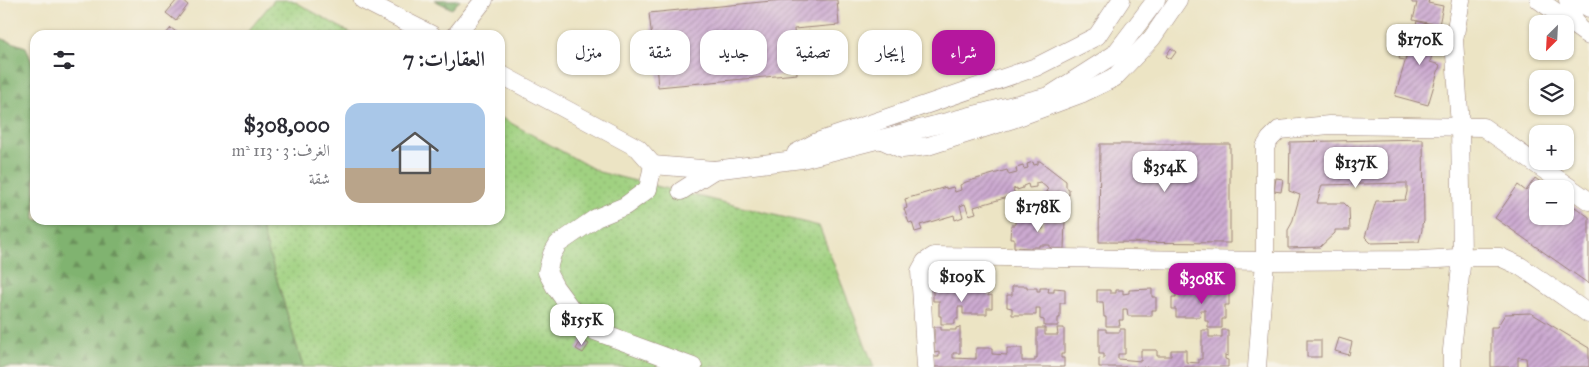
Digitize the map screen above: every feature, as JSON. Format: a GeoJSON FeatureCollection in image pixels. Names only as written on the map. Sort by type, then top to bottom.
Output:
{"type":"FeatureCollection","features":[{"type":"Feature","properties":{"kind":"street"},"geometry":{"type":"LineString","coordinates":[[363,0],[422,30]]}},
{"type":"Feature","properties":{"kind":"street"},"geometry":{"type":"LineString","coordinates":[[460,30],[484,0]]}},
{"type":"Feature","properties":{"kind":"street"},"geometry":{"type":"LineString","coordinates":[[779,162],[817,142],[1036,67],[1097,36],[1121,0]]}},
{"type":"Feature","properties":{"kind":"street"},"geometry":{"type":"LineString","coordinates":[[505,77],[638,148],[653,166],[714,170],[802,159],[1049,96],[1114,54],[1156,0]]}},
{"type":"Feature","properties":{"kind":"street"},"geometry":{"type":"LineString","coordinates":[[880,139],[902,149],[928,146],[1083,94],[1114,78],[1152,38],[1178,0]]}},
{"type":"Feature","properties":{"kind":"street"},"geometry":{"type":"LineString","coordinates":[[1539,0],[1583,32]]}},
{"type":"Feature","properties":{"kind":"street"},"geometry":{"type":"LineString","coordinates":[[1568,0],[1583,32]]}},
{"type":"Feature","properties":{"kind":"street"},"geometry":{"type":"LineString","coordinates":[[1579,0],[1589,8]]}},
{"type":"Feature","properties":{"kind":"street"},"geometry":{"type":"LineString","coordinates":[[1452,367],[1452,350],[1462,257],[1460,126],[1454,40],[1460,1]]}},
{"type":"Feature","properties":{"kind":"street"},"geometry":{"type":"LineString","coordinates":[[1257,367],[1265,261],[1264,147],[1279,130],[1329,125],[1483,127],[1589,201]]}},
{"type":"Feature","properties":{"kind":"street"},"geometry":{"type":"LineString","coordinates":[[653,166],[648,189],[625,206],[596,218],[558,244],[552,254],[548,272],[555,287],[572,310],[595,331],[693,367]]}},
{"type":"Feature","properties":{"kind":"street"},"geometry":{"type":"LineString","coordinates":[[681,191],[714,170]]}},
{"type":"Feature","properties":{"kind":"street"},"geometry":{"type":"LineString","coordinates":[[926,367],[920,271],[925,262],[934,256],[1265,261],[1420,260],[1500,257],[1520,266],[1589,314]]}},
{"type":"Feature","properties":{"kind":"green space"},"geometry":{"type":"Polygon","coordinates":[[[274,0],[292,0],[345,30],[249,30],[274,0]]]}},
{"type":"Feature","properties":{"kind":"green space"},"geometry":{"type":"Polygon","coordinates":[[[434,0],[460,0],[452,9],[434,0]]]}},
{"type":"Feature","properties":{"kind":"green space"},"geometry":{"type":"Polygon","coordinates":[[[0,38],[26,47],[30,57],[30,225],[260,225],[303,367],[0,367],[0,38]]]}},
{"type":"Feature","properties":{"kind":"green space"},"geometry":{"type":"Polygon","coordinates":[[[505,120],[599,172],[819,226],[874,367],[303,367],[260,225],[505,225],[505,120]]]}},
{"type":"Feature","properties":{"kind":"building"},"geometry":{"type":"Polygon","coordinates":[[[177,0],[182,0],[188,5],[176,21],[166,13],[177,0]]]}},
{"type":"Feature","properties":{"kind":"building"},"geometry":{"type":"Polygon","coordinates":[[[782,0],[837,0],[839,25],[777,30],[777,75],[786,75],[658,87],[657,75],[690,75],[690,30],[651,30],[649,13],[782,0]]]}},
{"type":"Feature","properties":{"kind":"building"},"geometry":{"type":"Polygon","coordinates":[[[1412,0],[1429,0],[1428,3],[1443,6],[1439,25],[1413,20],[1417,3],[1412,3],[1412,0]]]}},
{"type":"Feature","properties":{"kind":"building"},"geometry":{"type":"Polygon","coordinates":[[[1417,21],[1440,28],[1430,62],[1440,65],[1428,105],[1395,96],[1417,21]]]}},
{"type":"Feature","properties":{"kind":"building"},"geometry":{"type":"Polygon","coordinates":[[[1402,46],[1408,47],[1405,60],[1399,59],[1402,46]]]}},
{"type":"Feature","properties":{"kind":"building"},"geometry":{"type":"Polygon","coordinates":[[[1171,48],[1176,52],[1171,59],[1166,56],[1171,48]]]}},
{"type":"Feature","properties":{"kind":"building"},"geometry":{"type":"Polygon","coordinates":[[[1423,139],[1424,222],[1419,242],[1371,243],[1365,237],[1376,201],[1405,200],[1407,183],[1322,185],[1317,203],[1344,203],[1349,208],[1350,230],[1335,230],[1335,233],[1320,247],[1288,248],[1288,230],[1292,223],[1300,195],[1289,191],[1290,142],[1423,139]]]}},
{"type":"Feature","properties":{"kind":"building"},"geometry":{"type":"Polygon","coordinates":[[[1100,144],[1230,144],[1230,243],[1099,242],[1100,144]]]}},
{"type":"Feature","properties":{"kind":"building"},"geometry":{"type":"Polygon","coordinates":[[[1038,161],[1066,181],[1069,195],[1065,195],[1069,206],[1063,206],[1062,213],[1046,212],[1046,205],[1050,205],[1049,200],[1045,200],[1045,192],[1048,192],[1047,188],[1040,182],[1036,183],[1036,187],[1029,188],[1028,184],[1017,190],[1017,188],[1013,189],[1017,201],[1010,203],[1008,197],[974,207],[976,213],[969,215],[965,204],[960,206],[963,217],[955,220],[954,215],[920,225],[922,230],[915,232],[912,222],[909,223],[904,209],[907,208],[905,199],[946,187],[946,189],[953,187],[955,192],[961,190],[960,185],[966,182],[1007,170],[1009,175],[1017,173],[1016,168],[1023,166],[1024,169],[1028,168],[1027,164],[1033,162],[1034,165],[1038,164],[1038,161]]]}},
{"type":"Feature","properties":{"kind":"building"},"geometry":{"type":"Polygon","coordinates":[[[1276,178],[1283,179],[1281,192],[1274,191],[1276,178]]]}},
{"type":"Feature","properties":{"kind":"building"},"geometry":{"type":"Polygon","coordinates":[[[1518,185],[1526,191],[1529,187],[1529,225],[1574,225],[1574,206],[1589,217],[1589,284],[1495,218],[1518,185]]]}},
{"type":"Feature","properties":{"kind":"building"},"geometry":{"type":"Polygon","coordinates":[[[1015,218],[1038,219],[1037,228],[1043,229],[1044,219],[1065,220],[1064,249],[1050,248],[1050,245],[1039,245],[1039,247],[1031,248],[1014,247],[1014,238],[1010,238],[1011,225],[1015,225],[1015,218]]]}},
{"type":"Feature","properties":{"kind":"building"},"geometry":{"type":"Polygon","coordinates":[[[1012,286],[1037,288],[1037,291],[1040,291],[1040,288],[1049,288],[1048,292],[1054,292],[1054,288],[1065,289],[1065,303],[1060,303],[1058,326],[1044,326],[1044,320],[1040,319],[1040,308],[1036,308],[1036,315],[1012,315],[1012,308],[1007,307],[1007,295],[1012,295],[1012,286]]]}},
{"type":"Feature","properties":{"kind":"building"},"geometry":{"type":"Polygon","coordinates":[[[933,288],[946,288],[946,292],[951,291],[951,288],[958,288],[958,292],[964,292],[964,288],[988,288],[988,296],[992,295],[992,308],[987,308],[987,314],[963,314],[963,307],[958,307],[958,319],[955,319],[955,324],[941,324],[939,301],[933,301],[933,288]]]}},
{"type":"Feature","properties":{"kind":"building"},"geometry":{"type":"Polygon","coordinates":[[[1176,288],[1192,288],[1192,290],[1201,290],[1201,293],[1205,292],[1205,290],[1213,290],[1213,293],[1218,293],[1218,290],[1229,290],[1229,305],[1225,305],[1225,319],[1222,319],[1222,328],[1208,328],[1208,321],[1205,321],[1205,310],[1201,310],[1200,317],[1176,317],[1176,309],[1172,309],[1172,297],[1176,297],[1176,288]]]}},
{"type":"Feature","properties":{"kind":"building"},"geometry":{"type":"Polygon","coordinates":[[[1152,289],[1152,297],[1156,297],[1156,310],[1152,310],[1152,316],[1128,316],[1127,309],[1123,309],[1123,320],[1119,320],[1120,326],[1106,326],[1103,302],[1097,302],[1097,290],[1110,290],[1110,293],[1116,293],[1116,290],[1123,290],[1123,294],[1129,293],[1129,290],[1152,289]]]}},
{"type":"Feature","properties":{"kind":"building"},"geometry":{"type":"Polygon","coordinates":[[[1531,313],[1589,348],[1589,367],[1527,367],[1526,358],[1518,357],[1518,367],[1491,367],[1491,327],[1497,327],[1505,314],[1531,313]]]}},
{"type":"Feature","properties":{"kind":"building"},"geometry":{"type":"Polygon","coordinates":[[[934,327],[941,327],[941,330],[956,330],[956,328],[960,327],[960,353],[953,353],[953,358],[976,359],[976,348],[992,348],[992,354],[1007,355],[1007,348],[1022,348],[1022,361],[1035,361],[1035,358],[1037,358],[1037,328],[1045,328],[1045,335],[1058,335],[1057,328],[1064,328],[1064,354],[1061,354],[1061,358],[1064,358],[1064,367],[934,367],[934,357],[939,357],[939,352],[934,353],[934,327]]]}},
{"type":"Feature","properties":{"kind":"building"},"geometry":{"type":"Polygon","coordinates":[[[1099,329],[1106,329],[1106,332],[1120,332],[1120,329],[1125,329],[1125,354],[1118,354],[1118,359],[1141,361],[1141,350],[1157,350],[1157,356],[1171,356],[1171,350],[1186,350],[1186,362],[1199,363],[1199,359],[1202,359],[1202,330],[1209,330],[1209,337],[1222,337],[1222,330],[1228,330],[1228,356],[1225,355],[1225,359],[1228,360],[1228,367],[1099,367],[1099,358],[1104,359],[1104,354],[1099,354],[1099,329]]]}},
{"type":"Feature","properties":{"kind":"building"},"geometry":{"type":"Polygon","coordinates":[[[1339,338],[1352,342],[1349,355],[1335,351],[1339,338]]]}},
{"type":"Feature","properties":{"kind":"building"},"geometry":{"type":"Polygon","coordinates":[[[582,339],[589,344],[583,353],[576,349],[582,339]]]}},
{"type":"Feature","properties":{"kind":"building"},"geometry":{"type":"Polygon","coordinates":[[[1307,340],[1321,340],[1321,357],[1307,357],[1307,340]]]}}]}
